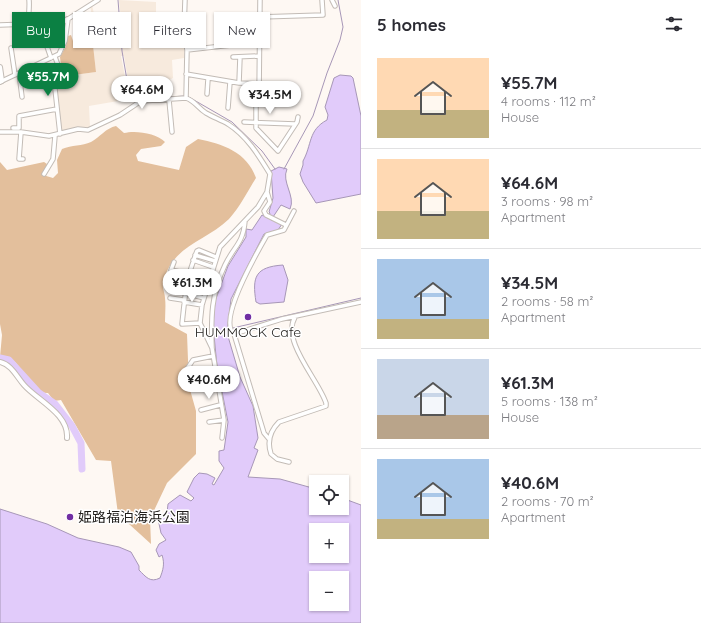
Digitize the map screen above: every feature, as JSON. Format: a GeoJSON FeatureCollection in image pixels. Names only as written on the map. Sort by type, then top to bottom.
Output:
{"type":"FeatureCollection","features":[{"type":"Feature","properties":{"kind":"street"},"geometry":{"type":"LineString","coordinates":[[29,0],[29,12]]}},
{"type":"Feature","properties":{"kind":"street"},"geometry":{"type":"LineString","coordinates":[[65,22],[98,0]]}},
{"type":"Feature","properties":{"kind":"street"},"geometry":{"type":"LineString","coordinates":[[185,0],[184,30],[187,50],[186,98]]}},
{"type":"Feature","properties":{"kind":"street"},"geometry":{"type":"LineString","coordinates":[[260,0],[260,12]]}},
{"type":"Feature","properties":{"kind":"street"},"geometry":{"type":"LineString","coordinates":[[270,17],[323,15],[322,0]]}},
{"type":"Feature","properties":{"kind":"street"},"geometry":{"type":"LineString","coordinates":[[332,0],[335,6]]}},
{"type":"Feature","properties":{"kind":"street"},"geometry":{"type":"LineString","coordinates":[[0,67],[1,82],[59,54],[63,46],[68,19]]}},
{"type":"Feature","properties":{"kind":"street"},"geometry":{"type":"LineString","coordinates":[[0,25],[12,25]]}},
{"type":"Feature","properties":{"kind":"street"},"geometry":{"type":"LineString","coordinates":[[187,50],[214,47]]}},
{"type":"Feature","properties":{"kind":"street"},"geometry":{"type":"LineString","coordinates":[[11,48],[22,97]]}},
{"type":"Feature","properties":{"kind":"street"},"geometry":{"type":"LineString","coordinates":[[49,48],[58,65],[54,80],[56,109],[60,134]]}},
{"type":"Feature","properties":{"kind":"street"},"geometry":{"type":"LineString","coordinates":[[259,48],[259,84],[256,128],[278,151],[296,124],[298,117]]}},
{"type":"Feature","properties":{"kind":"street"},"geometry":{"type":"LineString","coordinates":[[233,58],[259,56]]}},
{"type":"Feature","properties":{"kind":"street"},"geometry":{"type":"LineString","coordinates":[[239,83],[240,57]]}},
{"type":"Feature","properties":{"kind":"street"},"geometry":{"type":"LineString","coordinates":[[186,74],[208,79],[259,84]]}},
{"type":"Feature","properties":{"kind":"street"},"geometry":{"type":"LineString","coordinates":[[207,94],[208,79]]}},
{"type":"Feature","properties":{"kind":"street"},"geometry":{"type":"LineString","coordinates":[[228,108],[230,82]]}},
{"type":"Feature","properties":{"kind":"street"},"geometry":{"type":"LineString","coordinates":[[0,132],[21,132],[44,136],[55,136],[78,130],[88,130],[100,125],[140,101],[186,98],[192,100],[204,112],[229,125],[243,136],[270,174],[267,192],[258,207],[220,247],[216,257],[202,305],[200,323],[212,348]]}},
{"type":"Feature","properties":{"kind":"street"},"geometry":{"type":"LineString","coordinates":[[170,100],[172,132]]}},
{"type":"Feature","properties":{"kind":"street"},"geometry":{"type":"LineString","coordinates":[[13,128],[19,128],[18,116],[56,109]]}},
{"type":"Feature","properties":{"kind":"street"},"geometry":{"type":"LineString","coordinates":[[244,122],[296,124]]}},
{"type":"Feature","properties":{"kind":"street"},"geometry":{"type":"LineString","coordinates":[[21,132],[19,159],[23,159]]}},
{"type":"Feature","properties":{"kind":"street"},"geometry":{"type":"LineString","coordinates":[[44,174],[53,159],[55,136]]}},
{"type":"Feature","properties":{"kind":"street"},"geometry":{"type":"LineString","coordinates":[[267,192],[270,202],[264,211],[266,215],[274,218],[286,226]]}},
{"type":"Feature","properties":{"kind":"street"},"geometry":{"type":"LineString","coordinates":[[269,439],[264,433],[230,324],[236,296],[266,235],[284,230],[294,211]]}},
{"type":"Feature","properties":{"kind":"street"},"geometry":{"type":"LineString","coordinates":[[222,438],[224,420],[220,405],[212,348],[212,307],[219,279],[225,265],[244,236],[245,221]]}},
{"type":"Feature","properties":{"kind":"street"},"geometry":{"type":"LineString","coordinates":[[200,323],[182,324],[188,274],[195,255],[199,250],[216,257]]}},
{"type":"Feature","properties":{"kind":"street"},"geometry":{"type":"LineString","coordinates":[[195,255],[215,261]]}},
{"type":"Feature","properties":{"kind":"street"},"geometry":{"type":"LineString","coordinates":[[193,260],[213,268]]}},
{"type":"Feature","properties":{"kind":"street"},"geometry":{"type":"LineString","coordinates":[[174,262],[172,270],[188,274]]}},
{"type":"Feature","properties":{"kind":"street"},"geometry":{"type":"LineString","coordinates":[[211,276],[219,279]]}},
{"type":"Feature","properties":{"kind":"street"},"geometry":{"type":"LineString","coordinates":[[173,290],[204,298]]}},
{"type":"Feature","properties":{"kind":"street"},"geometry":{"type":"LineString","coordinates":[[170,298],[212,307]]}},
{"type":"Feature","properties":{"kind":"street"},"geometry":{"type":"LineString","coordinates":[[234,334],[295,317],[361,302]]}},
{"type":"Feature","properties":{"kind":"street"},"geometry":{"type":"LineString","coordinates":[[289,462],[276,459],[271,454],[269,439],[272,432],[279,422],[326,406],[325,398],[292,339],[291,324],[295,317]]}},
{"type":"Feature","properties":{"kind":"street"},"geometry":{"type":"LineString","coordinates":[[187,369],[193,360],[213,356]]}},
{"type":"Feature","properties":{"kind":"street"},"geometry":{"type":"LineString","coordinates":[[0,362],[10,366],[24,385],[47,405],[62,421],[66,429],[67,438]]}},
{"type":"Feature","properties":{"kind":"street"},"geometry":{"type":"LineString","coordinates":[[198,376],[216,374]]}},
{"type":"Feature","properties":{"kind":"street"},"geometry":{"type":"LineString","coordinates":[[201,410],[220,405]]}},
{"type":"Feature","properties":{"kind":"street"},"geometry":{"type":"LineString","coordinates":[[209,422],[224,420]]}},
{"type":"Feature","properties":{"kind":"shaded area"},"geometry":{"type":"Polygon","coordinates":[[[119,0],[156,2],[156,12],[139,12],[139,48],[184,48],[184,58],[172,60],[173,78],[161,84],[161,87],[134,92],[129,86],[124,56],[121,56],[127,87],[114,91],[118,101],[89,106],[90,127],[61,131],[57,92],[59,77],[96,72],[93,48],[131,48],[131,12],[120,12],[119,0]]]}},
{"type":"Feature","properties":{"kind":"shaded area"},"geometry":{"type":"Polygon","coordinates":[[[92,5],[94,12],[91,12],[90,6],[92,5]]]}},
{"type":"Feature","properties":{"kind":"shaded area"},"geometry":{"type":"Polygon","coordinates":[[[71,35],[73,48],[93,48],[96,72],[59,77],[61,66],[60,57],[66,46],[68,36],[71,35]]]}},
{"type":"Feature","properties":{"kind":"shaded area"},"geometry":{"type":"Polygon","coordinates":[[[340,75],[351,76],[353,78],[361,116],[361,194],[316,203],[303,182],[300,174],[313,133],[316,128],[327,120],[328,115],[325,107],[334,78],[340,75]]]}},
{"type":"Feature","properties":{"kind":"shaded area"},"geometry":{"type":"Polygon","coordinates":[[[116,126],[124,133],[134,132],[151,134],[157,136],[165,142],[161,146],[141,149],[136,155],[138,161],[179,170],[186,147],[198,139],[233,151],[247,162],[256,178],[229,219],[220,227],[190,245],[174,260],[167,270],[163,283],[165,296],[165,322],[187,334],[189,386],[196,411],[196,454],[167,483],[150,519],[151,544],[118,514],[111,461],[96,460],[61,400],[54,401],[48,393],[38,390],[33,386],[15,362],[10,359],[0,357],[2,335],[0,324],[0,162],[7,170],[44,162],[47,164],[43,175],[53,178],[58,173],[57,160],[62,149],[91,142],[109,129],[116,126]]]}},
{"type":"Feature","properties":{"kind":"shaded area"},"geometry":{"type":"Polygon","coordinates":[[[279,167],[287,169],[286,179],[291,199],[290,209],[281,205],[271,220],[282,224],[278,230],[264,234],[231,299],[227,333],[240,377],[253,406],[258,438],[254,448],[258,450],[248,477],[280,479],[309,487],[309,515],[349,515],[349,501],[361,505],[361,623],[0,623],[0,509],[47,524],[78,538],[119,547],[131,552],[139,566],[139,570],[144,575],[151,580],[160,578],[163,570],[163,561],[162,555],[159,557],[156,550],[159,544],[166,540],[161,533],[158,519],[161,516],[164,517],[167,513],[168,504],[180,495],[191,501],[194,498],[187,492],[194,478],[199,473],[207,474],[215,478],[212,484],[214,485],[224,468],[219,461],[219,451],[224,450],[228,422],[217,366],[213,325],[215,301],[228,266],[246,237],[246,229],[252,230],[262,215],[268,218],[273,198],[271,171],[279,167]]]}},
{"type":"Feature","properties":{"kind":"shaded area"},"geometry":{"type":"Polygon","coordinates":[[[283,265],[288,280],[284,302],[260,304],[256,302],[255,280],[258,275],[266,268],[283,265]]]}},
{"type":"Feature","properties":{"kind":"waterway"},"geometry":{"type":"LineString","coordinates":[[118,0],[122,51],[128,86],[140,99],[150,99]]}},
{"type":"Feature","properties":{"kind":"waterway"},"geometry":{"type":"LineString","coordinates":[[284,169],[313,116],[327,73],[340,40],[343,27],[338,0]]}},
{"type":"Feature","properties":{"kind":"waterway"},"geometry":{"type":"LineString","coordinates":[[157,98],[184,96]]}},
{"type":"Feature","properties":{"kind":"waterway"},"geometry":{"type":"LineString","coordinates":[[187,96],[232,122],[262,151],[275,169]]}},
{"type":"Feature","properties":{"kind":"waterway"},"geometry":{"type":"LineString","coordinates":[[233,328],[361,298]]}},
{"type":"Feature","properties":{"kind":"waterway"},"geometry":{"type":"LineString","coordinates":[[0,358],[9,360],[39,393],[55,404],[72,426],[81,443],[82,469]]}},
{"type":"Feature","properties":{"kind":"place","name":"HUMMOCK Cafe"},"geometry":{"type":"Point","coordinates":[248,317]}},
{"type":"Feature","properties":{"kind":"place","name":"姫路福泊海浜公園"},"geometry":{"type":"Point","coordinates":[70,517]}}]}
